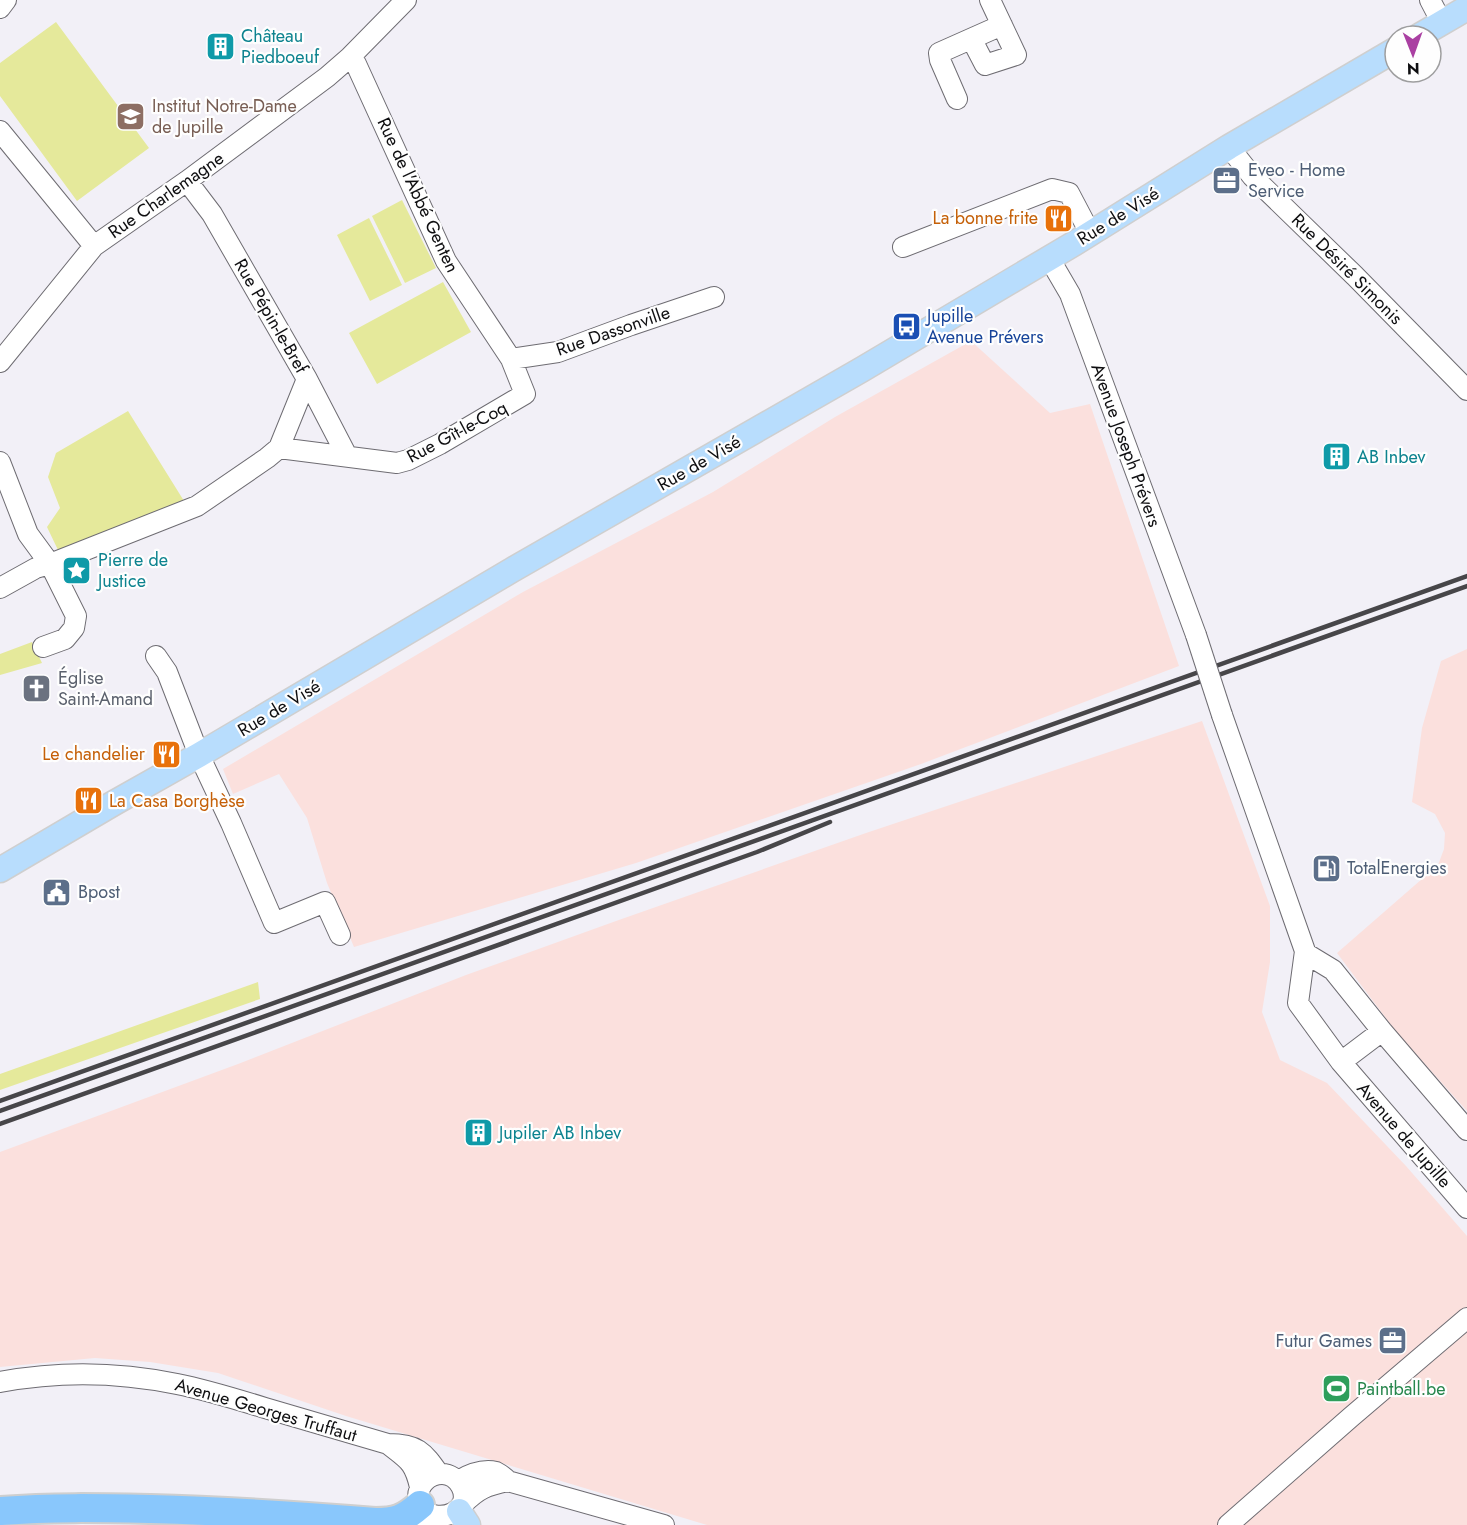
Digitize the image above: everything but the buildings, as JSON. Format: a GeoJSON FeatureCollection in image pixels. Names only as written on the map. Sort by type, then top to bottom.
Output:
{"type":"FeatureCollection","features":[{"type":"Feature","properties":{"kind":"highway"},"geometry":{"type":"LineString","coordinates":[[0,1511],[34,1508],[110,1508],[258,1513],[388,1522],[403,1518],[421,1506]]}},
{"type":"Feature","properties":{"kind":"main road"},"geometry":{"type":"LineString","coordinates":[[1442,23],[1467,8]]}},
{"type":"Feature","properties":{"kind":"main road","name":"Rue de Visé"},"geometry":{"type":"LineString","coordinates":[[0,870],[512,570],[861,370],[1229,147],[1383,57]]}},
{"type":"Feature","properties":{"kind":"street"},"geometry":{"type":"LineString","coordinates":[[0,8],[6,0]]}},
{"type":"Feature","properties":{"kind":"street","name":"Rue Charlemagne"},"geometry":{"type":"LineString","coordinates":[[0,362],[94,246],[187,181],[327,77],[406,0]]}},
{"type":"Feature","properties":{"kind":"street"},"geometry":{"type":"LineString","coordinates":[[972,40],[985,65],[1016,55],[990,0]]}},
{"type":"Feature","properties":{"kind":"street"},"geometry":{"type":"LineString","coordinates":[[1430,0],[1442,23]]}},
{"type":"Feature","properties":{"kind":"street"},"geometry":{"type":"LineString","coordinates":[[957,99],[939,53],[1002,26]]}},
{"type":"Feature","properties":{"kind":"street","name":"Rue de l'Abbé Genten"},"geometry":{"type":"LineString","coordinates":[[350,57],[356,64],[446,261],[511,359],[525,394]]}},
{"type":"Feature","properties":{"kind":"street"},"geometry":{"type":"LineString","coordinates":[[0,132],[94,246]]}},
{"type":"Feature","properties":{"kind":"street","name":"Rue Désiré Simonis"},"geometry":{"type":"LineString","coordinates":[[1229,147],[1252,176],[1467,390]]}},
{"type":"Feature","properties":{"kind":"street","name":"Rue Pépin-le-Bref"},"geometry":{"type":"LineString","coordinates":[[187,181],[212,214],[307,379],[347,456]]}},
{"type":"Feature","properties":{"kind":"street"},"geometry":{"type":"LineString","coordinates":[[903,247],[1052,189],[1069,193],[1090,233]]}},
{"type":"Feature","properties":{"kind":"street","name":"Avenue Joseph Prévers"},"geometry":{"type":"LineString","coordinates":[[1049,258],[1070,294],[1196,635],[1305,953]]}},
{"type":"Feature","properties":{"kind":"street","name":"Rue Dassonville"},"geometry":{"type":"LineString","coordinates":[[511,359],[558,352],[714,297]]}},
{"type":"Feature","properties":{"kind":"street"},"geometry":{"type":"LineString","coordinates":[[0,588],[36,568],[197,506],[279,448],[307,379]]}},
{"type":"Feature","properties":{"kind":"street","name":"Rue Gît-le-Coq"},"geometry":{"type":"LineString","coordinates":[[279,448],[398,463],[440,444],[525,394]]}},
{"type":"Feature","properties":{"kind":"street"},"geometry":{"type":"LineString","coordinates":[[0,462],[28,534],[50,564],[79,619],[65,639],[43,646]]}},
{"type":"Feature","properties":{"kind":"street"},"geometry":{"type":"LineString","coordinates":[[156,656],[167,672],[199,755],[274,924],[325,902],[340,935]]}},
{"type":"Feature","properties":{"kind":"street"},"geometry":{"type":"LineString","coordinates":[[1305,953],[1333,970],[1467,1130]]}},
{"type":"Feature","properties":{"kind":"street","name":"Avenue de Jupille"},"geometry":{"type":"LineString","coordinates":[[1305,953],[1298,1003],[1341,1062],[1467,1208]]}},
{"type":"Feature","properties":{"kind":"street"},"geometry":{"type":"LineString","coordinates":[[1341,1062],[1382,1031]]}},
{"type":"Feature","properties":{"kind":"street"},"geometry":{"type":"LineString","coordinates":[[1228,1525],[1467,1318]]}},
{"type":"Feature","properties":{"kind":"street","name":"Avenue Georges Truffaut"},"geometry":{"type":"LineString","coordinates":[[0,1382],[40,1376],[128,1376],[210,1391],[388,1444],[405,1444],[415,1448],[448,1477]]}},
{"type":"Feature","properties":{"kind":"street","name":"Avenue Georges Truffaut"},"geometry":{"type":"LineString","coordinates":[[388,1444],[413,1465],[421,1506]]}},
{"type":"Feature","properties":{"kind":"street"},"geometry":{"type":"LineString","coordinates":[[508,1481],[480,1489],[458,1516],[438,1519],[431,1517],[421,1506],[429,1478],[488,1472],[497,1473],[508,1481],[664,1525]]}},
{"type":"Feature","properties":{"kind":"street"},"geometry":{"type":"LineString","coordinates":[[448,1477],[463,1489],[458,1516]]}},
{"type":"Feature","properties":{"kind":"shaded area"},"geometry":{"type":"Polygon","coordinates":[[[971,341],[1050,413],[1090,404],[1179,666],[921,764],[636,863],[354,947],[327,883],[307,818],[279,774],[233,794],[223,769],[523,592],[713,492],[835,417],[971,341]]]}},
{"type":"Feature","properties":{"kind":"shaded area"},"geometry":{"type":"Polygon","coordinates":[[[1467,649],[1467,1111],[1397,1033],[1337,953],[1438,865],[1444,849],[1445,833],[1435,814],[1412,802],[1422,728],[1441,661],[1467,649]]]}},
{"type":"Feature","properties":{"kind":"shaded area"},"geometry":{"type":"Polygon","coordinates":[[[1202,721],[1270,906],[1270,962],[1262,1012],[1280,1060],[1327,1083],[1406,1166],[1467,1236],[1467,1525],[707,1525],[346,1416],[218,1373],[150,1362],[95,1358],[0,1367],[0,1152],[238,1064],[466,975],[616,921],[866,833],[1202,721]]]}},
{"type":"Feature","properties":{"kind":"green space"},"geometry":{"type":"Polygon","coordinates":[[[56,22],[149,148],[77,201],[0,96],[0,63],[56,22]]]}},
{"type":"Feature","properties":{"kind":"green space"},"geometry":{"type":"Polygon","coordinates":[[[402,200],[436,268],[405,283],[372,216],[402,200]]]}},
{"type":"Feature","properties":{"kind":"green space"},"geometry":{"type":"Polygon","coordinates":[[[369,218],[402,285],[370,301],[337,235],[369,218]]]}},
{"type":"Feature","properties":{"kind":"green space"},"geometry":{"type":"Polygon","coordinates":[[[443,282],[471,332],[377,384],[349,333],[443,282]]]}},
{"type":"Feature","properties":{"kind":"green space"},"geometry":{"type":"Polygon","coordinates":[[[128,411],[184,501],[58,550],[47,527],[60,508],[48,477],[56,453],[128,411]]]}},
{"type":"Feature","properties":{"kind":"green space"},"geometry":{"type":"Polygon","coordinates":[[[32,642],[42,663],[0,675],[0,654],[32,642]]]}},
{"type":"Feature","properties":{"kind":"green space"},"geometry":{"type":"Polygon","coordinates":[[[258,982],[260,999],[0,1090],[0,1074],[258,982]]]}},
{"type":"Feature","properties":{"kind":"railway"},"geometry":{"type":"LineString","coordinates":[[0,1101],[1467,576]]}},
{"type":"Feature","properties":{"kind":"railway"},"geometry":{"type":"LineString","coordinates":[[0,1111],[1467,586]]}},
{"type":"Feature","properties":{"kind":"railway"},"geometry":{"type":"LineString","coordinates":[[0,1124],[757,852],[830,822]]}},
{"type":"Feature","properties":{"kind":"place","name":"Château Piedboeuf"},"geometry":{"type":"Point","coordinates":[220,46]}},
{"type":"Feature","properties":{"kind":"place","name":"Institut Notre-Dame de Jupille"},"geometry":{"type":"Point","coordinates":[131,116]}},
{"type":"Feature","properties":{"kind":"place","name":"Eveo - Home Service"},"geometry":{"type":"Point","coordinates":[1227,180]}},
{"type":"Feature","properties":{"kind":"place","name":"La bonne frite"},"geometry":{"type":"Point","coordinates":[1059,218]}},
{"type":"Feature","properties":{"kind":"place","name":"Jupille Avenue Prévers"},"geometry":{"type":"Point","coordinates":[906,326]}},
{"type":"Feature","properties":{"kind":"place","name":"AB Inbev"},"geometry":{"type":"Point","coordinates":[1336,457]}},
{"type":"Feature","properties":{"kind":"place","name":"Pierre de Justice"},"geometry":{"type":"Point","coordinates":[77,570]}},
{"type":"Feature","properties":{"kind":"place","name":"Église Saint-Amand"},"geometry":{"type":"Point","coordinates":[37,688]}},
{"type":"Feature","properties":{"kind":"place","name":"Le chandelier"},"geometry":{"type":"Point","coordinates":[166,754]}},
{"type":"Feature","properties":{"kind":"place","name":"La Casa Borghèse"},"geometry":{"type":"Point","coordinates":[88,801]}},
{"type":"Feature","properties":{"kind":"place","name":"TotalEnergies"},"geometry":{"type":"Point","coordinates":[1326,868]}},
{"type":"Feature","properties":{"kind":"place","name":"Bpost"},"geometry":{"type":"Point","coordinates":[57,892]}},
{"type":"Feature","properties":{"kind":"place","name":"Jupiler AB Inbev"},"geometry":{"type":"Point","coordinates":[478,1133]}},
{"type":"Feature","properties":{"kind":"place","name":"Futur Games"},"geometry":{"type":"Point","coordinates":[1393,1341]}},
{"type":"Feature","properties":{"kind":"place","name":"Paintball.be"},"geometry":{"type":"Point","coordinates":[1336,1389]}}]}
